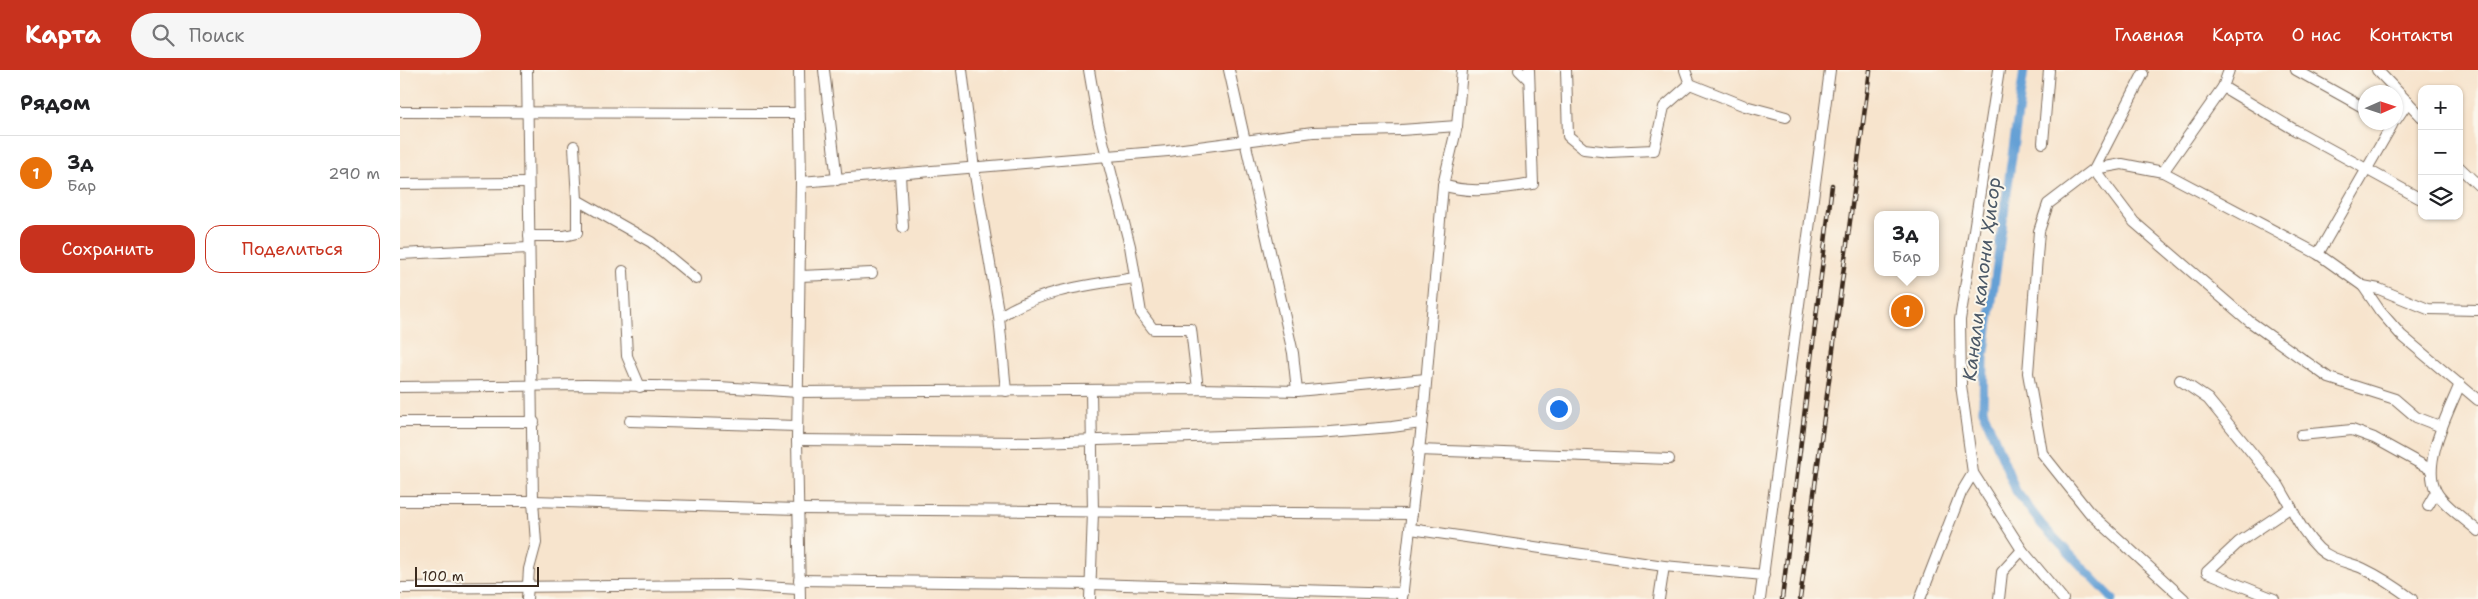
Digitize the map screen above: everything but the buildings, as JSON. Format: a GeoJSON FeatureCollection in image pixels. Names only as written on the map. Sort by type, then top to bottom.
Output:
{"type":"FeatureCollection","features":[{"type":"Feature","properties":{"kind":"street"},"geometry":{"type":"LineString","coordinates":[[527,70],[527,183],[534,422],[533,501],[536,542],[529,569],[528,594]]}},
{"type":"Feature","properties":{"kind":"street"},"geometry":{"type":"LineString","coordinates":[[799,589],[797,426],[801,182],[800,70]]}},
{"type":"Feature","properties":{"kind":"street"},"geometry":{"type":"LineString","coordinates":[[824,70],[836,180]]}},
{"type":"Feature","properties":{"kind":"street"},"geometry":{"type":"LineString","coordinates":[[962,70],[974,169],[999,317],[1006,391]]}},
{"type":"Feature","properties":{"kind":"street"},"geometry":{"type":"LineString","coordinates":[[1089,70],[1098,122],[1130,246],[1141,313],[1149,326],[1160,330],[1191,329],[1198,389]]}},
{"type":"Feature","properties":{"kind":"street"},"geometry":{"type":"LineString","coordinates":[[1228,70],[1246,141],[1293,353],[1297,391]]}},
{"type":"Feature","properties":{"kind":"street"},"geometry":{"type":"LineString","coordinates":[[400,588],[528,594],[732,586],[799,589],[1091,584],[1402,596],[1411,529],[1426,379],[1443,185],[1457,126],[1462,70]]}},
{"type":"Feature","properties":{"kind":"street"},"geometry":{"type":"LineString","coordinates":[[1443,185],[1457,190],[1496,189],[1533,184],[1533,137],[1529,75],[1519,70]]}},
{"type":"Feature","properties":{"kind":"street"},"geometry":{"type":"LineString","coordinates":[[1566,70],[1568,136],[1584,150],[1609,152],[1654,150],[1664,107],[1690,84]]}},
{"type":"Feature","properties":{"kind":"street"},"geometry":{"type":"LineString","coordinates":[[1685,70],[1690,84],[1745,106],[1786,117]]}},
{"type":"Feature","properties":{"kind":"street"},"geometry":{"type":"LineString","coordinates":[[1760,599],[1830,70]]}},
{"type":"Feature","properties":{"kind":"street"},"geometry":{"type":"LineString","coordinates":[[1999,70],[1960,320],[1961,385],[1973,473],[2022,550],[2063,599]]}},
{"type":"Feature","properties":{"kind":"street"},"geometry":{"type":"LineString","coordinates":[[2043,143],[2049,70]]}},
{"type":"Feature","properties":{"kind":"street"},"geometry":{"type":"LineString","coordinates":[[2164,172],[2223,87],[2229,70]]}},
{"type":"Feature","properties":{"kind":"street"},"geometry":{"type":"LineString","coordinates":[[2296,70],[2358,105]]}},
{"type":"Feature","properties":{"kind":"street"},"geometry":{"type":"LineString","coordinates":[[2377,70],[2418,113]]}},
{"type":"Feature","properties":{"kind":"street"},"geometry":{"type":"LineString","coordinates":[[2143,74],[2094,169],[2048,204],[2038,231],[2028,373],[2042,453],[2089,512],[2184,599]]}},
{"type":"Feature","properties":{"kind":"street"},"geometry":{"type":"LineString","coordinates":[[2223,87],[2418,197]]}},
{"type":"Feature","properties":{"kind":"street"},"geometry":{"type":"LineString","coordinates":[[2403,108],[2408,102]]}},
{"type":"Feature","properties":{"kind":"street"},"geometry":{"type":"LineString","coordinates":[[400,112],[799,113]]}},
{"type":"Feature","properties":{"kind":"street"},"geometry":{"type":"LineString","coordinates":[[801,182],[974,169],[1108,155],[1168,151],[1313,132],[1400,130],[1457,126]]}},
{"type":"Feature","properties":{"kind":"street"},"geometry":{"type":"LineString","coordinates":[[2318,254],[2368,170],[2388,130]]}},
{"type":"Feature","properties":{"kind":"street"},"geometry":{"type":"LineString","coordinates":[[529,236],[564,236],[577,233],[574,146]]}},
{"type":"Feature","properties":{"kind":"street"},"geometry":{"type":"LineString","coordinates":[[2094,169],[2122,164],[2164,172],[2318,254],[2363,286],[2380,311],[2401,334],[2478,400]]}},
{"type":"Feature","properties":{"kind":"street"},"geometry":{"type":"LineString","coordinates":[[2094,169],[2134,222],[2249,321],[2329,378],[2395,399],[2416,417],[2442,427]]}},
{"type":"Feature","properties":{"kind":"street"},"geometry":{"type":"LineString","coordinates":[[2463,170],[2478,185]]}},
{"type":"Feature","properties":{"kind":"street"},"geometry":{"type":"LineString","coordinates":[[900,175],[903,227]]}},
{"type":"Feature","properties":{"kind":"street"},"geometry":{"type":"LineString","coordinates":[[400,184],[527,183]]}},
{"type":"Feature","properties":{"kind":"street"},"geometry":{"type":"LineString","coordinates":[[577,200],[651,242],[696,279]]}},
{"type":"Feature","properties":{"kind":"street"},"geometry":{"type":"LineString","coordinates":[[400,254],[529,248]]}},
{"type":"Feature","properties":{"kind":"street"},"geometry":{"type":"LineString","coordinates":[[623,271],[627,356],[640,387]]}},
{"type":"Feature","properties":{"kind":"street"},"geometry":{"type":"LineString","coordinates":[[800,276],[872,273]]}},
{"type":"Feature","properties":{"kind":"street"},"geometry":{"type":"LineString","coordinates":[[999,317],[1023,302],[1040,297],[1066,290],[1135,278]]}},
{"type":"Feature","properties":{"kind":"street"},"geometry":{"type":"LineString","coordinates":[[2363,286],[2379,289],[2428,309],[2478,310]]}},
{"type":"Feature","properties":{"kind":"street"},"geometry":{"type":"LineString","coordinates":[[400,387],[532,385],[719,387],[798,392],[1198,389],[1297,391],[1426,379]]}},
{"type":"Feature","properties":{"kind":"street"},"geometry":{"type":"LineString","coordinates":[[2180,380],[2208,399],[2279,486],[2299,525],[2320,549],[2336,560],[2360,568],[2390,582],[2412,599]]}},
{"type":"Feature","properties":{"kind":"street"},"geometry":{"type":"LineString","coordinates":[[2460,384],[2442,427],[2430,469],[2436,492],[2478,531]]}},
{"type":"Feature","properties":{"kind":"street"},"geometry":{"type":"LineString","coordinates":[[1090,599],[1093,512],[1091,390]]}},
{"type":"Feature","properties":{"kind":"street"},"geometry":{"type":"LineString","coordinates":[[630,420],[797,426]]}},
{"type":"Feature","properties":{"kind":"street"},"geometry":{"type":"LineString","coordinates":[[400,422],[534,422]]}},
{"type":"Feature","properties":{"kind":"street"},"geometry":{"type":"LineString","coordinates":[[797,440],[1091,440],[1318,432],[1421,423]]}},
{"type":"Feature","properties":{"kind":"street"},"geometry":{"type":"LineString","coordinates":[[2301,435],[2352,430],[2374,438],[2430,469]]}},
{"type":"Feature","properties":{"kind":"street"},"geometry":{"type":"LineString","coordinates":[[1418,450],[1669,459]]}},
{"type":"Feature","properties":{"kind":"street"},"geometry":{"type":"LineString","coordinates":[[1920,599],[1961,493],[1973,473]]}},
{"type":"Feature","properties":{"kind":"street"},"geometry":{"type":"LineString","coordinates":[[2428,506],[2436,492]]}},
{"type":"Feature","properties":{"kind":"street"},"geometry":{"type":"LineString","coordinates":[[400,500],[533,501],[798,510],[1412,514]]}},
{"type":"Feature","properties":{"kind":"street"},"geometry":{"type":"LineString","coordinates":[[2274,599],[2207,572],[2239,542],[2291,507]]}},
{"type":"Feature","properties":{"kind":"street"},"geometry":{"type":"LineString","coordinates":[[1411,529],[1664,566],[1764,575]]}},
{"type":"Feature","properties":{"kind":"street"},"geometry":{"type":"LineString","coordinates":[[1999,599],[2002,572],[2022,550]]}},
{"type":"Feature","properties":{"kind":"street"},"geometry":{"type":"LineString","coordinates":[[1659,599],[1664,566]]}},
{"type":"Feature","properties":{"kind":"waterway","name":"Канали калони Ҳисор"},"geometry":{"type":"LineString","coordinates":[[2024,70],[1984,358],[1983,410],[2016,491],[2042,525],[2113,599]]}},
{"type":"Feature","properties":{"kind":"railway"},"geometry":{"type":"LineString","coordinates":[[1800,599],[1870,70]]}},
{"type":"Feature","properties":{"kind":"railway"},"geometry":{"type":"LineString","coordinates":[[1782,599],[1832,185]]}},
{"type":"Feature","properties":{"kind":"place","name":"3д"},"geometry":{"type":"Point","coordinates":[1907,311]}}]}
